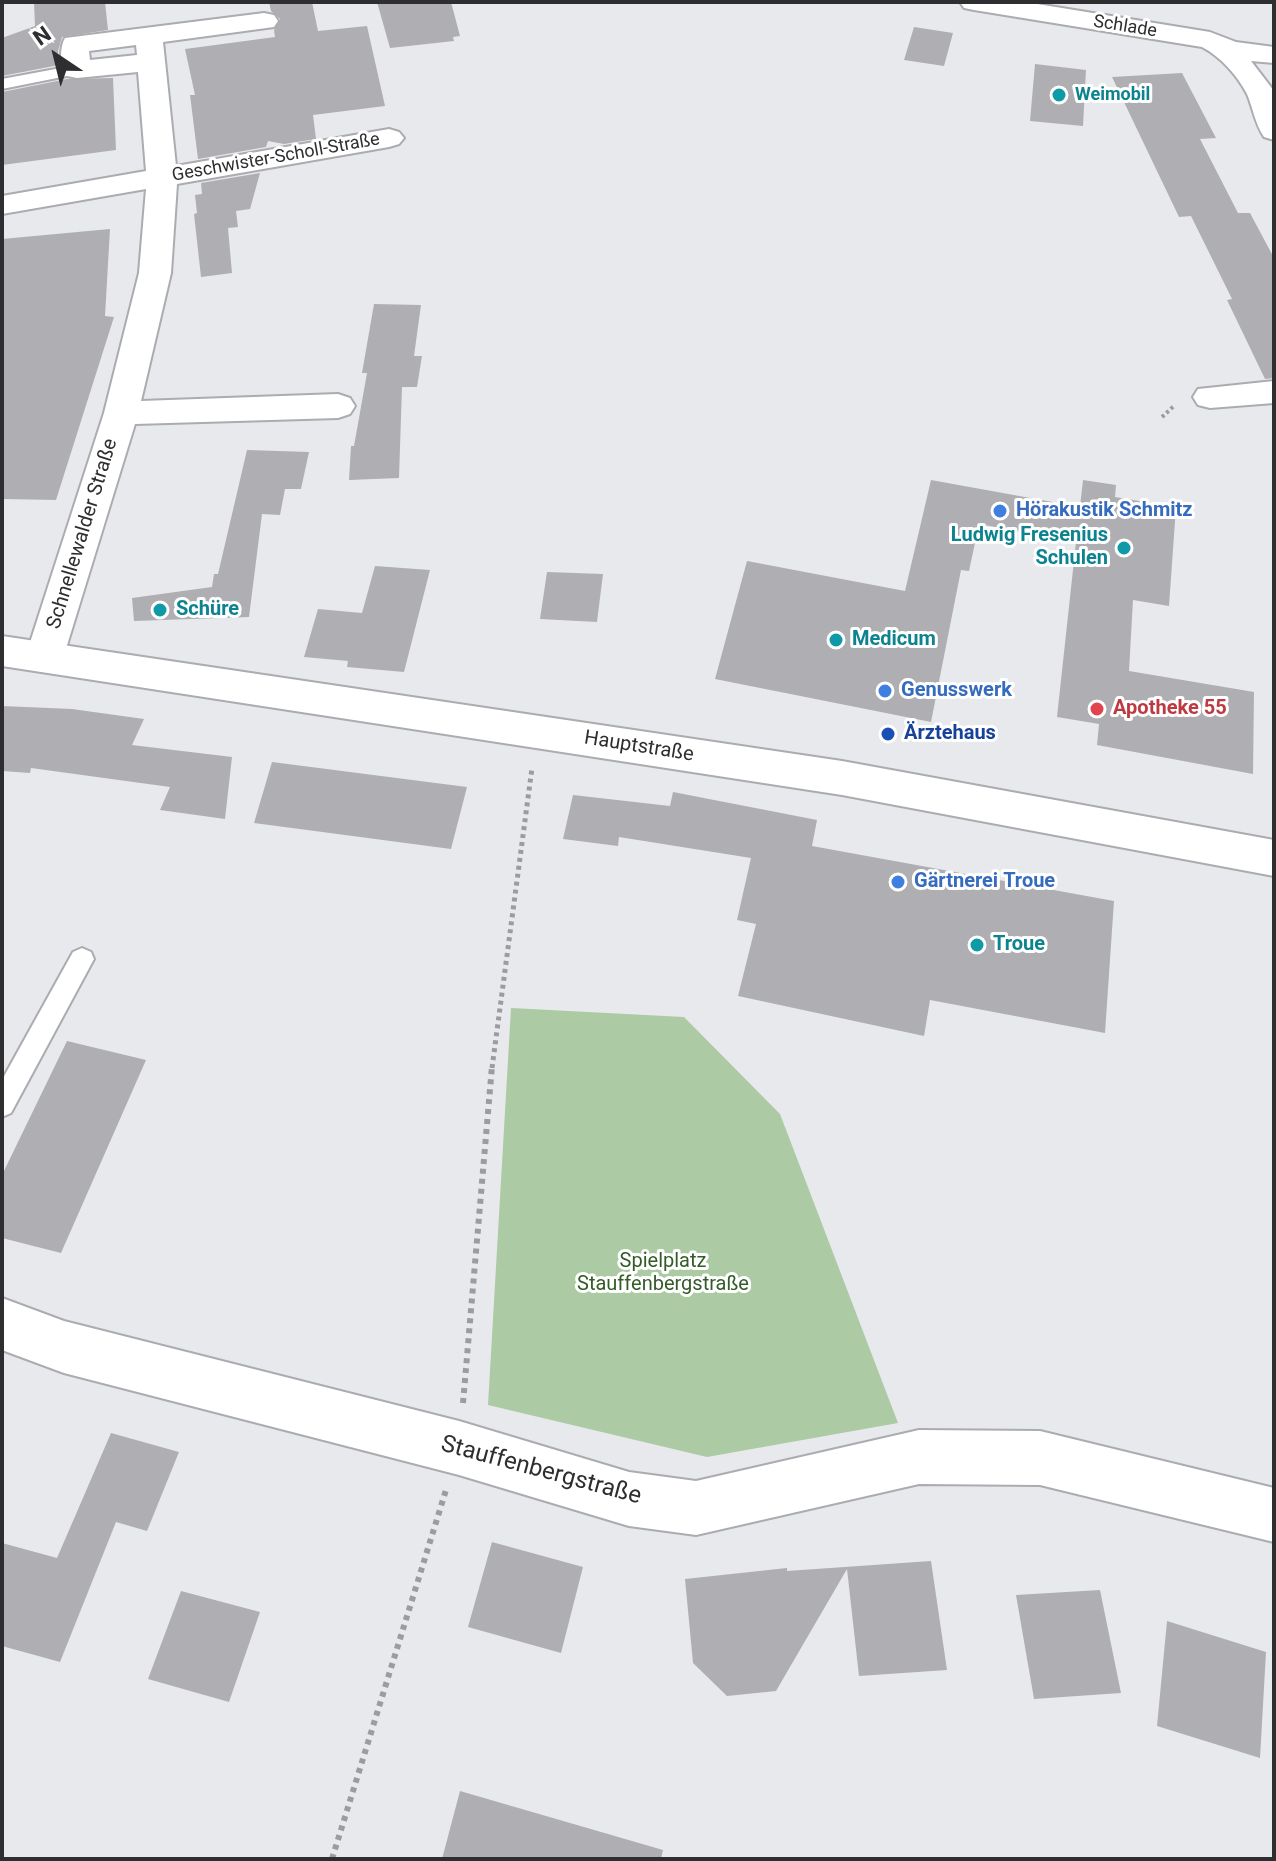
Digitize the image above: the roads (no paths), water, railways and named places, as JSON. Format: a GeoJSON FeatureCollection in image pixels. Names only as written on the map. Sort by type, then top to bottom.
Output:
{"type":"FeatureCollection","features":[{"type":"Feature","properties":{"kind":"street","name":"Schlade"},"geometry":{"type":"LineString","coordinates":[[974,2],[1210,40],[1229,50],[1274,55]]}},
{"type":"Feature","properties":{"kind":"street"},"geometry":{"type":"LineString","coordinates":[[77,70],[264,21]]}},
{"type":"Feature","properties":{"kind":"street","name":"Geschwister-Scholl-Straße"},"geometry":{"type":"LineString","coordinates":[[151,49],[162,179]]}},
{"type":"Feature","properties":{"kind":"street"},"geometry":{"type":"LineString","coordinates":[[1229,50],[1260,92],[1274,131]]}},
{"type":"Feature","properties":{"kind":"street","name":"Geschwister-Scholl-Straße"},"geometry":{"type":"LineString","coordinates":[[2,205],[389,138]]}},
{"type":"Feature","properties":{"kind":"street","name":"Schnellewalder Straße"},"geometry":{"type":"LineString","coordinates":[[45,655],[121,413],[155,273],[162,179]]}},
{"type":"Feature","properties":{"kind":"street"},"geometry":{"type":"LineString","coordinates":[[1210,397],[1274,392]]}},
{"type":"Feature","properties":{"kind":"street","name":"Schnellewalder Straße"},"geometry":{"type":"LineString","coordinates":[[121,413],[338,406]]}},
{"type":"Feature","properties":{"kind":"street","name":"Hauptstraße"},"geometry":{"type":"LineString","coordinates":[[2,651],[45,655],[842,778],[1274,858]]}},
{"type":"Feature","properties":{"kind":"street","name":"Stauffenbergstraße"},"geometry":{"type":"LineString","coordinates":[[2,1324],[64,1347],[459,1448],[629,1499],[696,1508],[919,1457],[1040,1458],[1274,1515]]}},
{"type":"Feature","properties":{"kind":"lane"},"geometry":{"type":"LineString","coordinates":[[2,84],[77,70]]}},
{"type":"Feature","properties":{"kind":"lane"},"geometry":{"type":"LineString","coordinates":[[2,1105],[82,959]]}},
{"type":"Feature","properties":{"kind":"place","name":"Weimobil"},"geometry":{"type":"Point","coordinates":[1059,95]}},
{"type":"Feature","properties":{"kind":"place","name":"Hörakustik Schmitz"},"geometry":{"type":"Point","coordinates":[1000,511]}},
{"type":"Feature","properties":{"kind":"place","name":"Ludwig Fresenius Schulen"},"geometry":{"type":"Point","coordinates":[1124,548]}},
{"type":"Feature","properties":{"kind":"place","name":"Schüre"},"geometry":{"type":"Point","coordinates":[160,610]}},
{"type":"Feature","properties":{"kind":"place","name":"Medicum"},"geometry":{"type":"Point","coordinates":[836,640]}},
{"type":"Feature","properties":{"kind":"place","name":"Genusswerk"},"geometry":{"type":"Point","coordinates":[885,691]}},
{"type":"Feature","properties":{"kind":"place","name":"Apotheke 55"},"geometry":{"type":"Point","coordinates":[1097,709]}},
{"type":"Feature","properties":{"kind":"place","name":"Ärztehaus"},"geometry":{"type":"Point","coordinates":[888,734]}},
{"type":"Feature","properties":{"kind":"place","name":"Gärtnerei Troue"},"geometry":{"type":"Point","coordinates":[898,882]}},
{"type":"Feature","properties":{"kind":"place","name":"Troue"},"geometry":{"type":"Point","coordinates":[977,945]}},
{"type":"Feature","properties":{"kind":"park label","name":"Spielplatz Stauffenbergstraße"},"geometry":{"type":"Point","coordinates":[663,1274]}}]}
